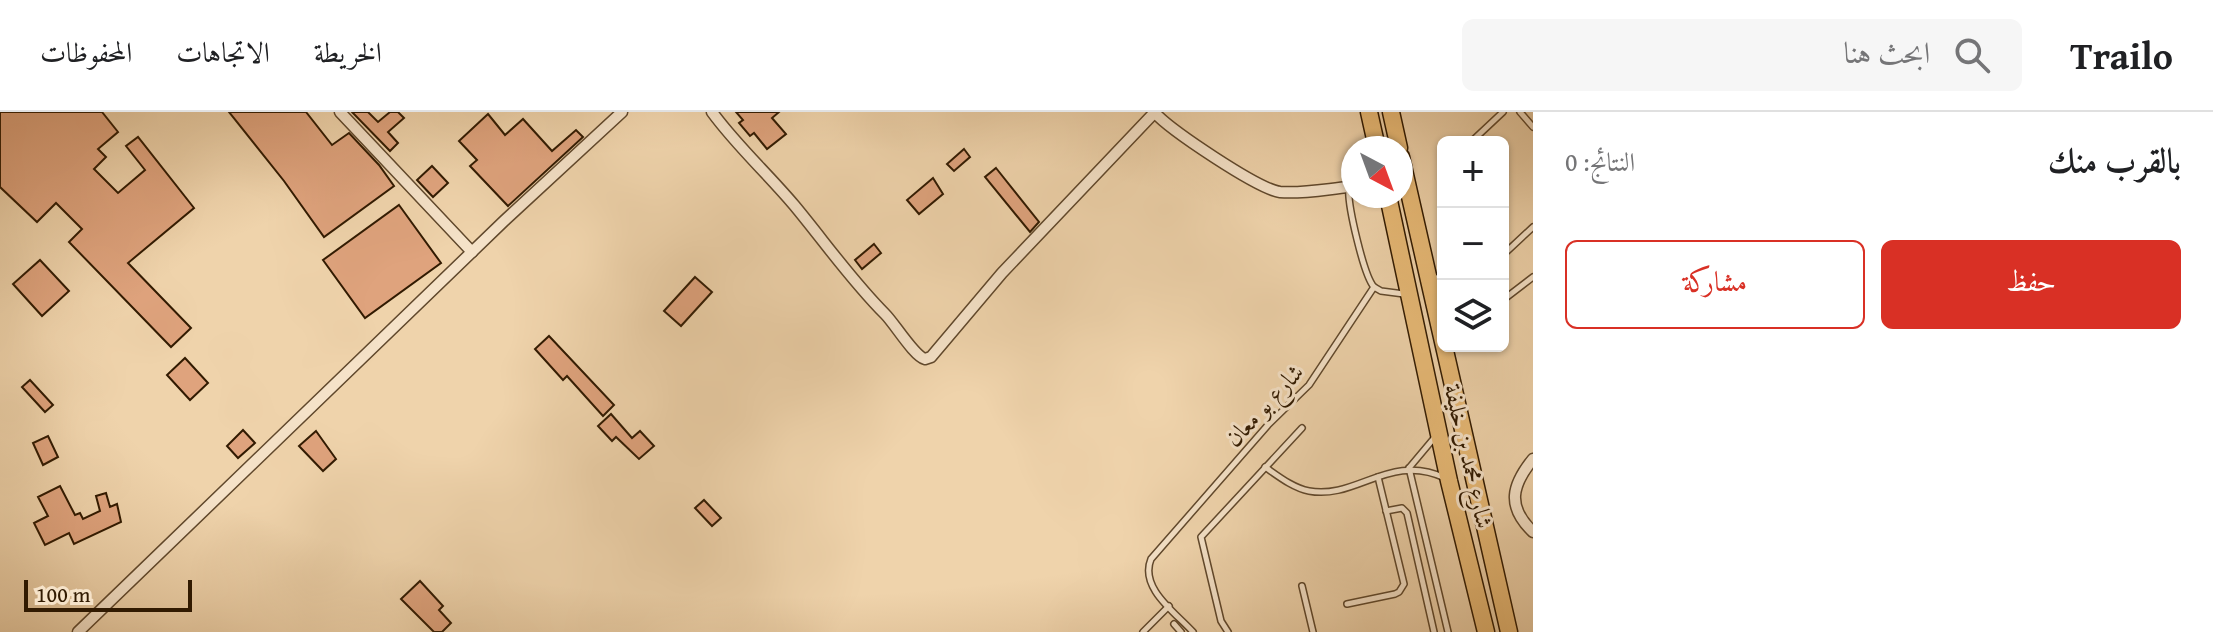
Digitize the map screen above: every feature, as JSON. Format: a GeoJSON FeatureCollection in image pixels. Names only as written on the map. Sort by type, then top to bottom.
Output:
{"type":"FeatureCollection","features":[{"type":"Feature","properties":{"kind":"highway"},"geometry":{"type":"LineString","coordinates":[[1369,112],[1373,136]]}},
{"type":"Feature","properties":{"kind":"highway"},"geometry":{"type":"LineString","coordinates":[[1391,112],[1396,136]]}},
{"type":"Feature","properties":{"kind":"highway","name":"شارع محمد بن خليفة"},"geometry":{"type":"LineString","coordinates":[[1391,208],[1438,433],[1486,632]]}},
{"type":"Feature","properties":{"kind":"highway","name":"شارع محمد بن خليفة"},"geometry":{"type":"LineString","coordinates":[[1412,208],[1437,316]]}},
{"type":"Feature","properties":{"kind":"highway","name":"شارع محمد بن خليفة"},"geometry":{"type":"LineString","coordinates":[[1446,352],[1510,629]]}},
{"type":"Feature","properties":{"kind":"street"},"geometry":{"type":"LineString","coordinates":[[340,112],[472,252]]}},
{"type":"Feature","properties":{"kind":"street"},"geometry":{"type":"LineString","coordinates":[[78,632],[472,252],[622,112]]}},
{"type":"Feature","properties":{"kind":"street"},"geometry":{"type":"LineString","coordinates":[[712,112],[800,212],[917,355],[925,359],[931,357],[1002,273],[1155,112],[1171,127],[1265,188],[1289,192],[1341,183]]}},
{"type":"Feature","properties":{"kind":"street"},"geometry":{"type":"LineString","coordinates":[[1533,459],[1517,481],[1515,496],[1518,513],[1533,532]]}},
{"type":"Feature","properties":{"kind":"lane"},"geometry":{"type":"LineString","coordinates":[[1477,136],[1503,112]]}},
{"type":"Feature","properties":{"kind":"lane"},"geometry":{"type":"LineString","coordinates":[[1520,112],[1533,127]]}},
{"type":"Feature","properties":{"kind":"lane"},"geometry":{"type":"LineString","coordinates":[[1355,208],[1366,274],[1374,287],[1409,295]]}},
{"type":"Feature","properties":{"kind":"lane"},"geometry":{"type":"LineString","coordinates":[[1509,249],[1533,227]]}},
{"type":"Feature","properties":{"kind":"lane"},"geometry":{"type":"LineString","coordinates":[[1423,261],[1438,280]]}},
{"type":"Feature","properties":{"kind":"lane"},"geometry":{"type":"LineString","coordinates":[[1509,295],[1533,277]]}},
{"type":"Feature","properties":{"kind":"lane","name":"شارع بو معان"},"geometry":{"type":"LineString","coordinates":[[1193,632],[1149,582],[1151,559],[1261,433],[1316,377],[1374,287]]}},
{"type":"Feature","properties":{"kind":"lane"},"geometry":{"type":"LineString","coordinates":[[1228,632],[1221,621],[1201,537],[1302,428]]}},
{"type":"Feature","properties":{"kind":"lane"},"geometry":{"type":"LineString","coordinates":[[1409,468],[1438,433]]}},
{"type":"Feature","properties":{"kind":"lane"},"geometry":{"type":"LineString","coordinates":[[1265,467],[1297,487],[1314,492],[1333,490],[1409,468],[1430,472],[1449,481]]}},
{"type":"Feature","properties":{"kind":"lane"},"geometry":{"type":"LineString","coordinates":[[1409,468],[1448,632]]}},
{"type":"Feature","properties":{"kind":"lane"},"geometry":{"type":"LineString","coordinates":[[1347,604],[1395,594],[1402,589],[1403,579],[1378,477]]}},
{"type":"Feature","properties":{"kind":"lane"},"geometry":{"type":"LineString","coordinates":[[1386,511],[1402,508],[1407,513],[1434,632]]}},
{"type":"Feature","properties":{"kind":"lane"},"geometry":{"type":"LineString","coordinates":[[1302,586],[1313,632]]}},
{"type":"Feature","properties":{"kind":"lane"},"geometry":{"type":"LineString","coordinates":[[1143,632],[1169,606]]}},
{"type":"Feature","properties":{"kind":"lane"},"geometry":{"type":"LineString","coordinates":[[1174,624],[1181,632]]}},
{"type":"Feature","properties":{"kind":"building"},"geometry":{"type":"Polygon","coordinates":[[[0,112],[102,112],[118,132],[98,149],[106,157],[94,169],[118,193],[145,170],[126,146],[138,137],[194,208],[128,263],[191,328],[171,347],[69,242],[82,229],[56,203],[37,222],[0,187],[0,112]]]}},
{"type":"Feature","properties":{"kind":"building"},"geometry":{"type":"Polygon","coordinates":[[[229,112],[306,112],[332,145],[349,133],[394,186],[324,237],[229,112]]]}},
{"type":"Feature","properties":{"kind":"building"},"geometry":{"type":"Polygon","coordinates":[[[352,112],[368,112],[378,122],[390,112],[398,112],[404,118],[388,132],[398,143],[390,151],[352,112]]]}},
{"type":"Feature","properties":{"kind":"building"},"geometry":{"type":"Polygon","coordinates":[[[736,112],[779,112],[772,118],[786,134],[767,149],[754,133],[750,136],[739,123],[743,120],[736,112]]]}},
{"type":"Feature","properties":{"kind":"building"},"geometry":{"type":"Polygon","coordinates":[[[488,114],[505,135],[523,119],[552,151],[576,130],[583,137],[508,206],[470,166],[477,160],[459,141],[488,114]]]}},
{"type":"Feature","properties":{"kind":"building"},"geometry":{"type":"Polygon","coordinates":[[[964,149],[970,157],[954,171],[947,164],[964,149]]]}},
{"type":"Feature","properties":{"kind":"building"},"geometry":{"type":"Polygon","coordinates":[[[432,166],[448,183],[433,197],[417,180],[432,166]]]}},
{"type":"Feature","properties":{"kind":"building"},"geometry":{"type":"Polygon","coordinates":[[[996,168],[1039,222],[1030,232],[985,177],[996,168]]]}},
{"type":"Feature","properties":{"kind":"building"},"geometry":{"type":"Polygon","coordinates":[[[933,178],[943,194],[919,214],[907,200],[933,178]]]}},
{"type":"Feature","properties":{"kind":"building"},"geometry":{"type":"Polygon","coordinates":[[[399,205],[441,263],[365,318],[323,260],[399,205]]]}},
{"type":"Feature","properties":{"kind":"building"},"geometry":{"type":"Polygon","coordinates":[[[874,244],[881,253],[862,269],[855,260],[874,244]]]}},
{"type":"Feature","properties":{"kind":"building"},"geometry":{"type":"Polygon","coordinates":[[[40,260],[69,291],[42,316],[13,284],[40,260]]]}},
{"type":"Feature","properties":{"kind":"building"},"geometry":{"type":"Polygon","coordinates":[[[695,277],[712,292],[681,326],[664,311],[695,277]]]}},
{"type":"Feature","properties":{"kind":"building"},"geometry":{"type":"Polygon","coordinates":[[[549,336],[614,405],[603,416],[567,376],[563,380],[535,349],[549,336]]]}},
{"type":"Feature","properties":{"kind":"building"},"geometry":{"type":"Polygon","coordinates":[[[185,358],[208,383],[190,400],[167,375],[185,358]]]}},
{"type":"Feature","properties":{"kind":"building"},"geometry":{"type":"Polygon","coordinates":[[[30,380],[53,405],[45,412],[22,387],[30,380]]]}},
{"type":"Feature","properties":{"kind":"building"},"geometry":{"type":"Polygon","coordinates":[[[611,414],[632,438],[640,431],[654,446],[639,459],[616,437],[612,441],[598,426],[611,414]]]}},
{"type":"Feature","properties":{"kind":"building"},"geometry":{"type":"Polygon","coordinates":[[[243,430],[255,443],[238,458],[227,446],[243,430]]]}},
{"type":"Feature","properties":{"kind":"building"},"geometry":{"type":"Polygon","coordinates":[[[316,431],[336,459],[323,471],[299,446],[316,431]]]}},
{"type":"Feature","properties":{"kind":"building"},"geometry":{"type":"Polygon","coordinates":[[[48,436],[58,457],[43,465],[33,443],[48,436]]]}},
{"type":"Feature","properties":{"kind":"building"},"geometry":{"type":"Polygon","coordinates":[[[60,486],[75,515],[80,513],[83,519],[100,511],[96,496],[106,493],[110,507],[117,504],[121,522],[74,544],[69,533],[45,545],[34,523],[48,516],[38,497],[60,486]]]}},
{"type":"Feature","properties":{"kind":"building"},"geometry":{"type":"Polygon","coordinates":[[[704,500],[721,518],[712,526],[695,508],[704,500]]]}},
{"type":"Feature","properties":{"kind":"building"},"geometry":{"type":"Polygon","coordinates":[[[420,581],[443,606],[439,610],[451,623],[442,632],[434,632],[401,599],[420,581]]]}}]}
